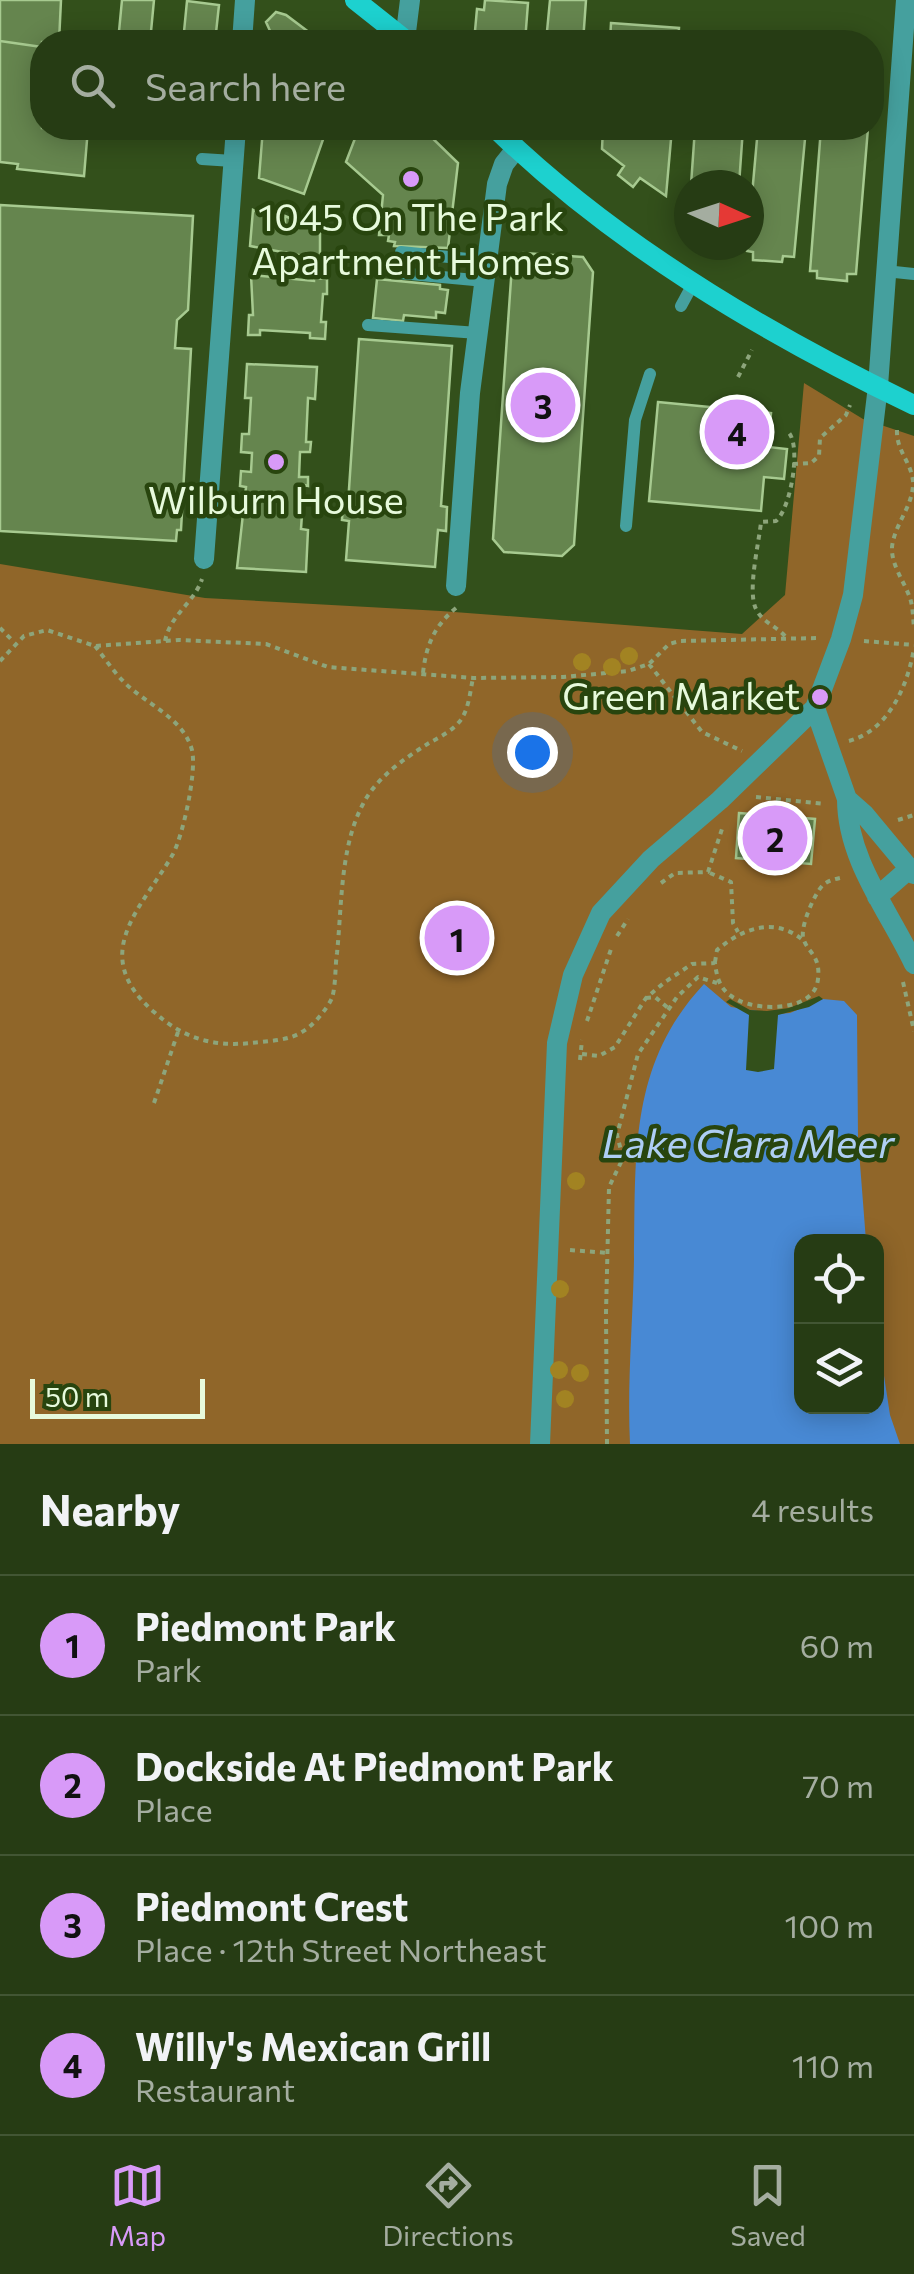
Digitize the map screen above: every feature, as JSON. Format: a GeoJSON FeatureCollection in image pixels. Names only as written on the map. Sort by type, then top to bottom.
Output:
{"type":"FeatureCollection","features":[{"type":"Feature","properties":{"kind":"main road"},"geometry":{"type":"LineString","coordinates":[[355,0],[392,30]]}},
{"type":"Feature","properties":{"kind":"main road"},"geometry":{"type":"LineString","coordinates":[[508,140],[598,215],[694,282],[772,330],[914,404]]}},
{"type":"Feature","properties":{"kind":"street"},"geometry":{"type":"LineString","coordinates":[[243,30],[245,0]]}},
{"type":"Feature","properties":{"kind":"street"},"geometry":{"type":"LineString","coordinates":[[407,30],[410,0]]}},
{"type":"Feature","properties":{"kind":"street"},"geometry":{"type":"LineString","coordinates":[[540,1444],[557,1044],[573,976],[602,912],[651,860],[764,760],[815,708],[841,639],[860,554],[878,386],[906,0]]}},
{"type":"Feature","properties":{"kind":"street"},"geometry":{"type":"LineString","coordinates":[[204,560],[235,140]]}},
{"type":"Feature","properties":{"kind":"street"},"geometry":{"type":"LineString","coordinates":[[456,586],[470,393],[486,271],[498,184],[504,164],[516,148]]}},
{"type":"Feature","properties":{"kind":"street"},"geometry":{"type":"LineString","coordinates":[[815,708],[847,799],[849,828],[877,896],[914,964]]}},
{"type":"Feature","properties":{"kind":"street"},"geometry":{"type":"LineString","coordinates":[[847,799],[912,872],[877,896]]}},
{"type":"Feature","properties":{"kind":"lane"},"geometry":{"type":"LineString","coordinates":[[202,158],[233,161]]}},
{"type":"Feature","properties":{"kind":"lane"},"geometry":{"type":"LineString","coordinates":[[401,252],[486,271]]}},
{"type":"Feature","properties":{"kind":"lane"},"geometry":{"type":"LineString","coordinates":[[398,273],[486,271]]}},
{"type":"Feature","properties":{"kind":"lane"},"geometry":{"type":"LineString","coordinates":[[885,271],[914,274]]}},
{"type":"Feature","properties":{"kind":"lane"},"geometry":{"type":"LineString","coordinates":[[681,306],[694,282]]}},
{"type":"Feature","properties":{"kind":"lane"},"geometry":{"type":"LineString","coordinates":[[368,324],[478,334]]}},
{"type":"Feature","properties":{"kind":"lane"},"geometry":{"type":"LineString","coordinates":[[626,526],[635,420],[650,374]]}},
{"type":"Feature","properties":{"kind":"path"},"geometry":{"type":"LineString","coordinates":[[738,377],[752,350]]}},
{"type":"Feature","properties":{"kind":"path"},"geometry":{"type":"LineString","coordinates":[[792,464],[811,462],[819,456],[820,438],[846,414],[850,405]]}},
{"type":"Feature","properties":{"kind":"path"},"geometry":{"type":"LineString","coordinates":[[897,430],[896,442],[912,474],[913,487],[892,549],[910,598],[914,628]]}},
{"type":"Feature","properties":{"kind":"path"},"geometry":{"type":"LineString","coordinates":[[785,636],[765,621],[753,596],[761,522],[776,521],[786,510],[795,442],[789,432]]}},
{"type":"Feature","properties":{"kind":"path"},"geometry":{"type":"LineString","coordinates":[[166,641],[168,627],[200,588],[204,560]]}},
{"type":"Feature","properties":{"kind":"path"},"geometry":{"type":"LineString","coordinates":[[423,674],[432,636],[456,607]]}},
{"type":"Feature","properties":{"kind":"path"},"geometry":{"type":"LineString","coordinates":[[0,628],[15,643]]}},
{"type":"Feature","properties":{"kind":"path"},"geometry":{"type":"LineString","coordinates":[[0,660],[24,636],[47,630],[95,646],[166,641],[266,644],[328,667],[473,678],[605,675],[649,664],[669,644],[680,641],[732,642],[785,636],[914,646],[902,690],[886,716],[860,738],[830,746]]}},
{"type":"Feature","properties":{"kind":"path"},"geometry":{"type":"LineString","coordinates":[[95,646],[124,683],[166,714],[192,750],[192,772],[179,842],[132,914],[125,931],[124,960],[134,994],[178,1032],[206,1043],[232,1045],[279,1040],[302,1033],[332,998],[344,876],[353,826],[364,800],[406,758],[446,734],[460,720],[468,706],[473,678]]}},
{"type":"Feature","properties":{"kind":"path"},"geometry":{"type":"LineString","coordinates":[[649,664],[702,732],[764,760]]}},
{"type":"Feature","properties":{"kind":"path"},"geometry":{"type":"LineString","coordinates":[[750,796],[824,802],[828,814]]}},
{"type":"Feature","properties":{"kind":"path"},"geometry":{"type":"LineString","coordinates":[[708,872],[727,820]]}},
{"type":"Feature","properties":{"kind":"path"},"geometry":{"type":"LineString","coordinates":[[804,940],[802,932],[819,890],[827,882],[848,876],[845,865]]}},
{"type":"Feature","properties":{"kind":"path"},"geometry":{"type":"LineString","coordinates":[[654,887],[675,873],[708,872],[731,882],[732,923],[738,932]]}},
{"type":"Feature","properties":{"kind":"path"},"geometry":{"type":"LineString","coordinates":[[578,1068],[583,1032],[614,940],[636,906]]}},
{"type":"Feature","properties":{"kind":"path"},"geometry":{"type":"LineString","coordinates":[[607,1444],[610,1187],[622,1158],[617,1134],[638,1054],[669,1008],[698,978],[718,983],[732,997],[754,1006],[790,1005],[814,991],[818,981],[816,956],[790,929],[764,926],[738,932],[717,950],[718,983]]}},
{"type":"Feature","properties":{"kind":"path"},"geometry":{"type":"LineString","coordinates":[[581,1054],[599,1056],[615,1046],[646,998],[692,964],[715,963]]}},
{"type":"Feature","properties":{"kind":"path"},"geometry":{"type":"LineString","coordinates":[[646,998],[655,998],[669,1008]]}},
{"type":"Feature","properties":{"kind":"path"},"geometry":{"type":"LineString","coordinates":[[154,1102],[178,1032]]}},
{"type":"Feature","properties":{"kind":"path"},"geometry":{"type":"LineString","coordinates":[[569,1263],[570,1240]]}},
{"type":"Feature","properties":{"kind":"path"},"geometry":{"type":"LineString","coordinates":[[570,1250],[608,1253]]}},
{"type":"Feature","properties":{"kind":"shaded area"},"geometry":{"type":"Polygon","coordinates":[[[804,383],[863,419],[914,436],[914,1444],[0,1444],[0,564],[205,598],[742,634],[785,595],[804,383]]]}},
{"type":"Feature","properties":{"kind":"water","name":"Lake Clara Meer"},"geometry":{"type":"Polygon","coordinates":[[[704,984],[731,1007],[790,1013],[823,999],[844,1001],[857,1015],[858,1138],[865,1234],[794,1234],[794,1414],[884,1414],[884,1376],[890,1415],[900,1444],[630,1444],[637,1149],[649,1080],[679,1015],[704,984]]]}},
{"type":"Feature","properties":{"kind":"pier"},"geometry":{"type":"Polygon","coordinates":[[[819,996],[823,999],[809,1007],[778,1015],[774,1069],[746,1070],[749,1015],[726,1002],[730,999],[750,1010],[767,1011],[789,1008],[819,996]]]}},
{"type":"Feature","properties":{"kind":"building"},"geometry":{"type":"Polygon","coordinates":[[[0,0],[61,0],[60,30],[30,30],[30,45],[0,41],[0,0]]]}},
{"type":"Feature","properties":{"kind":"building"},"geometry":{"type":"Polygon","coordinates":[[[122,0],[154,0],[151,30],[119,30],[122,0]]]}},
{"type":"Feature","properties":{"kind":"building"},"geometry":{"type":"Polygon","coordinates":[[[485,0],[528,3],[526,30],[475,30],[477,9],[484,10],[485,0]]]}},
{"type":"Feature","properties":{"kind":"building"},"geometry":{"type":"Polygon","coordinates":[[[550,0],[586,0],[584,30],[547,30],[550,0]]]}},
{"type":"Feature","properties":{"kind":"building"},"geometry":{"type":"Polygon","coordinates":[[[187,1],[219,5],[216,30],[184,30],[187,1]]]}},
{"type":"Feature","properties":{"kind":"building"},"geometry":{"type":"Polygon","coordinates":[[[276,12],[306,30],[270,30],[266,22],[276,12]]]}},
{"type":"Feature","properties":{"kind":"building"},"geometry":{"type":"Polygon","coordinates":[[[611,23],[679,28],[679,30],[611,30],[611,23]]]}},
{"type":"Feature","properties":{"kind":"building"},"geometry":{"type":"Polygon","coordinates":[[[0,41],[30,45],[30,140],[87,140],[84,176],[17,169],[18,164],[0,162],[0,41]]]}},
{"type":"Feature","properties":{"kind":"building"},"geometry":{"type":"Polygon","coordinates":[[[262,140],[323,140],[304,194],[259,178],[262,140]]]}},
{"type":"Feature","properties":{"kind":"building","name":"1045 On The Park Apartment Homes"},"geometry":{"type":"Polygon","coordinates":[[[354,140],[434,140],[458,163],[448,248],[394,246],[395,242],[388,241],[389,235],[379,235],[383,195],[346,162],[354,140]]]}},
{"type":"Feature","properties":{"kind":"building"},"geometry":{"type":"Polygon","coordinates":[[[602,140],[671,140],[666,196],[640,178],[633,187],[618,175],[624,166],[602,149],[602,140]]]}},
{"type":"Feature","properties":{"kind":"building"},"geometry":{"type":"Polygon","coordinates":[[[694,140],[742,140],[740,170],[692,170],[694,140]]]}},
{"type":"Feature","properties":{"kind":"building"},"geometry":{"type":"Polygon","coordinates":[[[757,140],[805,140],[794,257],[783,256],[782,262],[753,260],[764,260],[764,170],[754,170],[757,140]]]}},
{"type":"Feature","properties":{"kind":"building"},"geometry":{"type":"Polygon","coordinates":[[[820,140],[867,140],[856,274],[847,274],[847,281],[817,278],[817,271],[810,271],[820,140]]]}},
{"type":"Feature","properties":{"kind":"building"},"geometry":{"type":"Polygon","coordinates":[[[0,205],[193,216],[188,310],[177,320],[175,348],[191,349],[181,530],[177,530],[176,541],[0,531],[0,205]]]}},
{"type":"Feature","properties":{"kind":"building"},"geometry":{"type":"Polygon","coordinates":[[[253,210],[285,225],[285,216],[320,231],[320,259],[250,246],[253,210]]]}},
{"type":"Feature","properties":{"kind":"building"},"geometry":{"type":"Polygon","coordinates":[[[523,253],[583,257],[593,272],[574,545],[562,556],[504,552],[493,539],[512,265],[523,253]]]}},
{"type":"Feature","properties":{"kind":"building"},"geometry":{"type":"Polygon","coordinates":[[[251,275],[327,279],[321,322],[326,322],[325,339],[310,338],[310,333],[260,330],[260,335],[248,335],[249,315],[253,315],[251,275]]]}},
{"type":"Feature","properties":{"kind":"building"},"geometry":{"type":"Polygon","coordinates":[[[377,279],[440,285],[440,289],[448,290],[445,313],[436,312],[436,318],[404,315],[403,321],[373,318],[377,279]]]}},
{"type":"Feature","properties":{"kind":"building"},"geometry":{"type":"Polygon","coordinates":[[[359,339],[452,346],[441,506],[447,507],[446,531],[438,530],[435,567],[346,560],[349,521],[342,520],[343,504],[348,504],[359,339]]]}},
{"type":"Feature","properties":{"kind":"building","name":"Wilburn House"},"geometry":{"type":"Polygon","coordinates":[[[247,364],[317,367],[315,399],[308,398],[306,442],[311,442],[310,452],[300,452],[299,477],[308,477],[301,529],[308,530],[306,572],[237,568],[246,487],[240,486],[241,471],[251,472],[252,453],[241,452],[242,434],[249,434],[251,398],[245,398],[247,364]]]}},
{"type":"Feature","properties":{"kind":"building"},"geometry":{"type":"Polygon","coordinates":[[[658,402],[771,413],[768,447],[787,449],[784,479],[764,477],[761,511],[649,501],[658,402]]]}},
{"type":"Feature","properties":{"kind":"building"},"geometry":{"type":"Polygon","coordinates":[[[739,813],[815,819],[811,864],[736,858],[739,813]]]}},
{"type":"Feature","properties":{"kind":"place","name":"1045 On The Park Apartment Homes"},"geometry":{"type":"Point","coordinates":[411,179]}},
{"type":"Feature","properties":{"kind":"place","name":"Piedmont Crest"},"geometry":{"type":"Point","coordinates":[543,405]}},
{"type":"Feature","properties":{"kind":"place","name":"Willy's Mexican Grill"},"geometry":{"type":"Point","coordinates":[737,432]}},
{"type":"Feature","properties":{"kind":"place","name":"Wilburn House"},"geometry":{"type":"Point","coordinates":[276,462]}},
{"type":"Feature","properties":{"kind":"place","name":"Green Market"},"geometry":{"type":"Point","coordinates":[820,697]}},
{"type":"Feature","properties":{"kind":"place","name":"Dockside At Piedmont Park"},"geometry":{"type":"Point","coordinates":[775,838]}},
{"type":"Feature","properties":{"kind":"place","name":"Piedmont Park"},"geometry":{"type":"Point","coordinates":[457,938]}}]}
